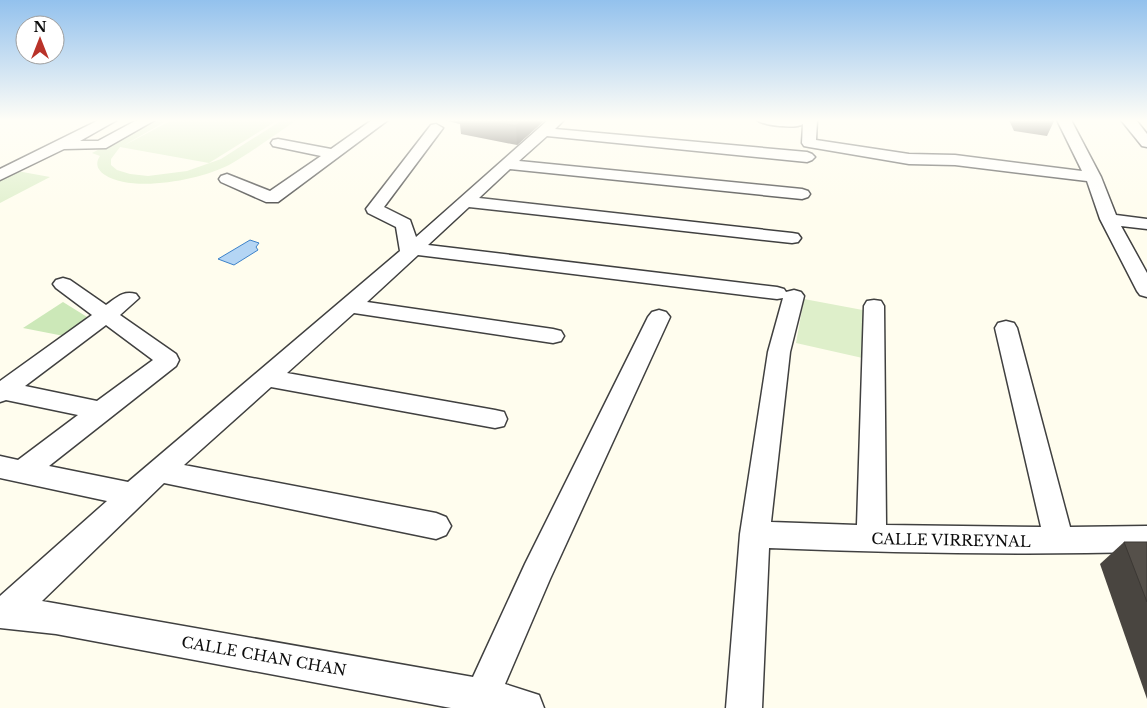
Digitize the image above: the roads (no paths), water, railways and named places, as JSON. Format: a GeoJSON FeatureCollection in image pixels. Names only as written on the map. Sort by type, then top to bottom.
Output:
{"type":"FeatureCollection","features":[{"type":"Feature","properties":{"kind":"street"},"geometry":{"type":"LineString","coordinates":[[0,174],[44,153]]}},
{"type":"Feature","properties":{"kind":"street"},"geometry":{"type":"LineString","coordinates":[[330,153],[335,154]]}},
{"type":"Feature","properties":{"kind":"street"},"geometry":{"type":"LineString","coordinates":[[412,250],[404,224],[374,209],[417,153]]}},
{"type":"Feature","properties":{"kind":"street"},"geometry":{"type":"LineString","coordinates":[[3,612],[159,471],[349,306],[520,153]]}},
{"type":"Feature","properties":{"kind":"street"},"geometry":{"type":"LineString","coordinates":[[842,153],[909,159],[955,160],[1093,177]]}},
{"type":"Feature","properties":{"kind":"street"},"geometry":{"type":"LineString","coordinates":[[1081,153],[1093,177],[1109,219],[1147,291]]}},
{"type":"Feature","properties":{"kind":"street"},"geometry":{"type":"LineString","coordinates":[[227,179],[272,198],[335,154]]}},
{"type":"Feature","properties":{"kind":"street"},"geometry":{"type":"LineString","coordinates":[[507,164],[802,194]]}},
{"type":"Feature","properties":{"kind":"street"},"geometry":{"type":"LineString","coordinates":[[465,202],[792,238]]}},
{"type":"Feature","properties":{"kind":"street"},"geometry":{"type":"LineString","coordinates":[[1109,219],[1147,224]]}},
{"type":"Feature","properties":{"kind":"street"},"geometry":{"type":"LineString","coordinates":[[412,250],[785,295],[755,534],[744,708]]}},
{"type":"Feature","properties":{"kind":"street"},"geometry":{"type":"LineString","coordinates":[[12,469],[100,411],[168,360],[63,284]]}},
{"type":"Feature","properties":{"kind":"street"},"geometry":{"type":"LineString","coordinates":[[1,391],[129,298]]}},
{"type":"Feature","properties":{"kind":"street"},"geometry":{"type":"LineString","coordinates":[[349,306],[553,336]]}},
{"type":"Feature","properties":{"kind":"street"},"geometry":{"type":"LineString","coordinates":[[871,539],[874,306]]}},
{"type":"Feature","properties":{"kind":"street"},"geometry":{"type":"LineString","coordinates":[[482,696],[536,574],[659,318]]}},
{"type":"Feature","properties":{"kind":"street"},"geometry":{"type":"LineString","coordinates":[[1006,328],[1059,541]]}},
{"type":"Feature","properties":{"kind":"street"},"geometry":{"type":"LineString","coordinates":[[265,378],[495,419]]}},
{"type":"Feature","properties":{"kind":"street"},"geometry":{"type":"LineString","coordinates":[[1,391],[100,411]]}},
{"type":"Feature","properties":{"kind":"street"},"geometry":{"type":"LineString","coordinates":[[12,469],[132,495]]}},
{"type":"Feature","properties":{"kind":"street"},"geometry":{"type":"LineString","coordinates":[[159,471],[436,526]]}},
{"type":"Feature","properties":{"kind":"street","name":"CALLE VIRREYNAL"},"geometry":{"type":"LineString","coordinates":[[755,534],[871,539],[1059,541],[1147,539]]}},
{"type":"Feature","properties":{"kind":"street","name":"CALLE CHAN CHAN"},"geometry":{"type":"LineString","coordinates":[[3,612],[56,618],[482,696],[526,708]]}},
{"type":"Feature","properties":{"kind":"water"},"geometry":{"type":"Polygon","coordinates":[[[250,240],[259,243],[256,247],[258,250],[234,265],[218,259],[250,240]]]}}]}
